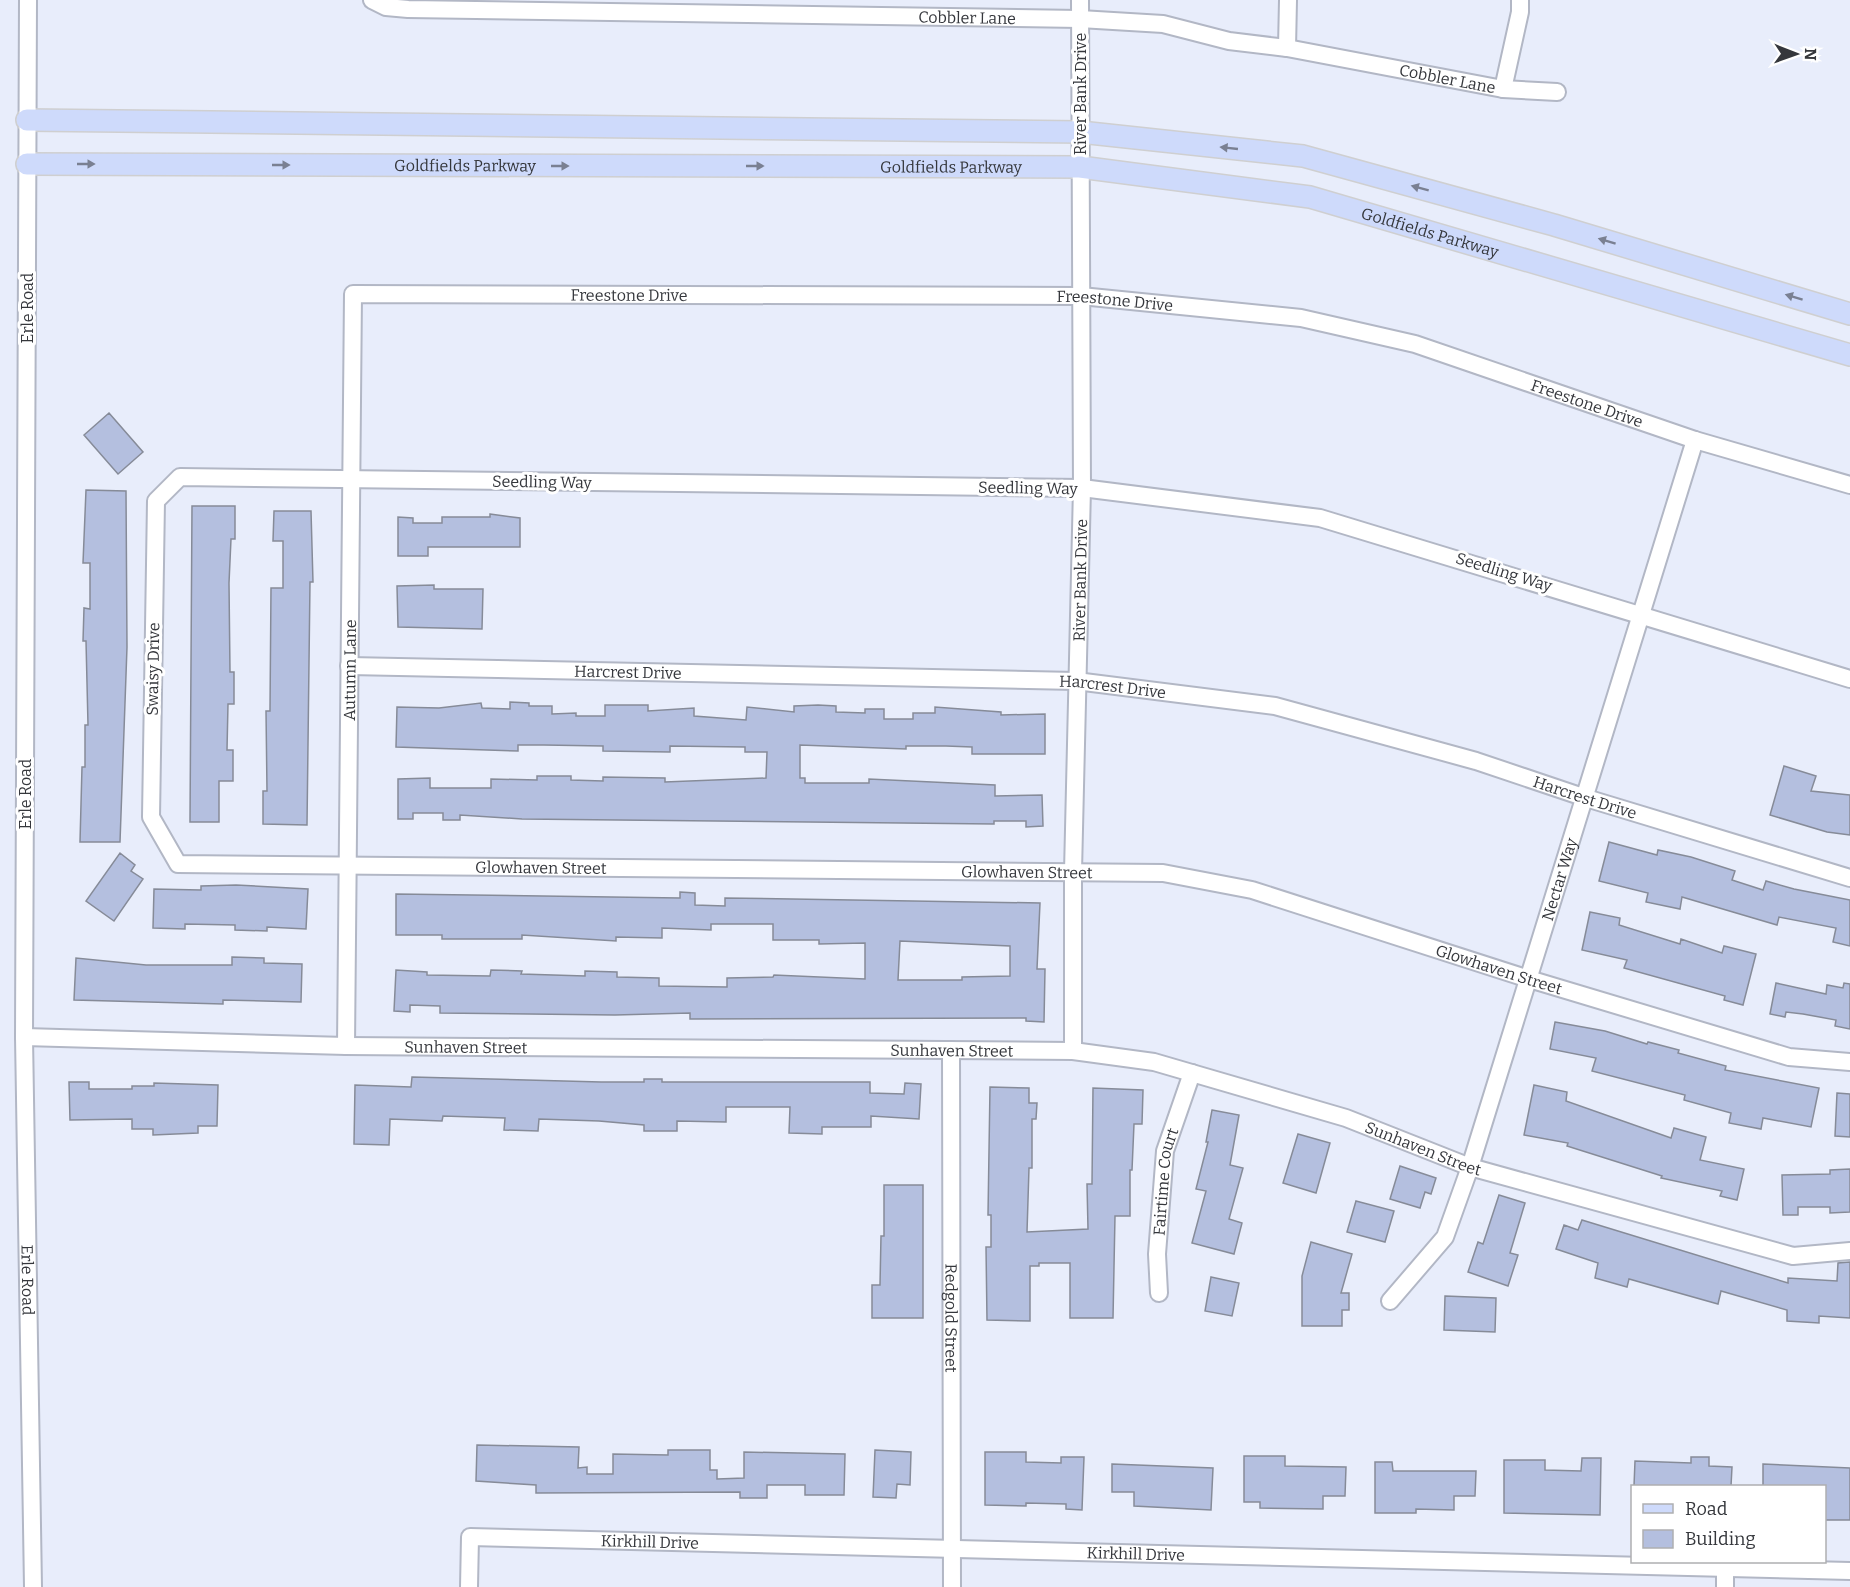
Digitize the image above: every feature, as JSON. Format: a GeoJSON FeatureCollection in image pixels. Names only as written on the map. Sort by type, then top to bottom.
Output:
{"type":"FeatureCollection","features":[{"type":"Feature","properties":{"kind":"main road"},"geometry":{"type":"LineString","coordinates":[[27,120],[1080,132],[1303,156],[1554,225],[1850,314]]}},
{"type":"Feature","properties":{"kind":"main road","name":"Goldfields Parkway"},"geometry":{"type":"LineString","coordinates":[[27,164],[1080,167],[1310,197],[1850,355]]}},
{"type":"Feature","properties":{"kind":"street","name":"Erle Road"},"geometry":{"type":"LineString","coordinates":[[28,0],[24,1037],[33,1587]]}},
{"type":"Feature","properties":{"kind":"street","name":"Cobbler Lane"},"geometry":{"type":"LineString","coordinates":[[372,0],[386,7],[408,9],[634,6],[1080,19],[1163,24],[1229,41],[1287,48],[1503,89],[1557,92]]}},
{"type":"Feature","properties":{"kind":"street","name":"River Bank Drive"},"geometry":{"type":"LineString","coordinates":[[1073,1051],[1076,681],[1082,488],[1080,0]]}},
{"type":"Feature","properties":{"kind":"street"},"geometry":{"type":"LineString","coordinates":[[1287,48],[1288,0]]}},
{"type":"Feature","properties":{"kind":"street"},"geometry":{"type":"LineString","coordinates":[[1503,89],[1520,12],[1520,0]]}},
{"type":"Feature","properties":{"kind":"street","name":"Freestone Drive"},"geometry":{"type":"LineString","coordinates":[[353,294],[1081,296],[1301,318],[1415,344],[1695,440],[1850,484]]}},
{"type":"Feature","properties":{"kind":"street","name":"Autumn Lane"},"geometry":{"type":"LineString","coordinates":[[346,1046],[353,294]]}},
{"type":"Feature","properties":{"kind":"street","name":"Nectar Way"},"geometry":{"type":"LineString","coordinates":[[1390,1301],[1444,1237],[1470,1167],[1586,798],[1639,613],[1695,440]]}},
{"type":"Feature","properties":{"kind":"street","name":"Seedling Way"},"geometry":{"type":"LineString","coordinates":[[180,477],[1082,488],[1320,518],[1639,613],[1850,679]]}},
{"type":"Feature","properties":{"kind":"street","name":"Swaisy Drive"},"geometry":{"type":"LineString","coordinates":[[178,864],[151,817],[156,501],[180,477]]}},
{"type":"Feature","properties":{"kind":"street","name":"Harcrest Drive"},"geometry":{"type":"LineString","coordinates":[[350,666],[1076,681],[1275,706],[1476,761],[1586,798],[1850,878]]}},
{"type":"Feature","properties":{"kind":"street","name":"Glowhaven Street"},"geometry":{"type":"LineString","coordinates":[[178,864],[1163,873],[1252,890],[1529,979],[1789,1057],[1850,1062]]}},
{"type":"Feature","properties":{"kind":"street","name":"Sunhaven Street"},"geometry":{"type":"LineString","coordinates":[[24,1037],[346,1046],[1073,1051],[1154,1062],[1346,1118],[1470,1167],[1793,1256],[1850,1251]]}},
{"type":"Feature","properties":{"kind":"street","name":"Redgold Street"},"geometry":{"type":"LineString","coordinates":[[951,1050],[952,1587]]}},
{"type":"Feature","properties":{"kind":"street","name":"Fairtime Court"},"geometry":{"type":"LineString","coordinates":[[1159,1293],[1157,1254],[1165,1151],[1192,1073]]}},
{"type":"Feature","properties":{"kind":"street","name":"Kirkhill Drive"},"geometry":{"type":"LineString","coordinates":[[469,1587],[470,1537],[951,1547],[1850,1571]]}},
{"type":"Feature","properties":{"kind":"street"},"geometry":{"type":"LineString","coordinates":[[1725,1568],[1725,1587]]}},
{"type":"Feature","properties":{"kind":"building"},"geometry":{"type":"Polygon","coordinates":[[[109,413],[143,452],[118,474],[84,435],[109,413]]]}},
{"type":"Feature","properties":{"kind":"building"},"geometry":{"type":"Polygon","coordinates":[[[86,490],[126,491],[127,647],[120,842],[80,842],[82,767],[85,767],[85,725],[88,725],[86,641],[83,641],[84,608],[90,609],[90,563],[83,563],[86,490]]]}},
{"type":"Feature","properties":{"kind":"building"},"geometry":{"type":"Polygon","coordinates":[[[192,506],[235,506],[235,539],[231,539],[229,583],[230,672],[234,672],[234,704],[228,704],[227,750],[233,750],[233,781],[219,781],[219,822],[190,822],[192,506]]]}},
{"type":"Feature","properties":{"kind":"building"},"geometry":{"type":"Polygon","coordinates":[[[274,511],[311,511],[313,582],[310,582],[307,825],[263,824],[263,791],[267,791],[266,711],[270,711],[271,588],[283,588],[283,541],[273,541],[274,511]]]}},
{"type":"Feature","properties":{"kind":"building"},"geometry":{"type":"Polygon","coordinates":[[[490,514],[520,518],[520,547],[428,547],[428,556],[398,556],[398,517],[413,518],[413,523],[442,523],[442,517],[490,517],[490,514]]]}},
{"type":"Feature","properties":{"kind":"building"},"geometry":{"type":"Polygon","coordinates":[[[434,585],[434,589],[483,589],[482,629],[398,627],[397,586],[434,585]]]}},
{"type":"Feature","properties":{"kind":"building"},"geometry":{"type":"Polygon","coordinates":[[[510,702],[529,703],[529,706],[552,706],[552,714],[576,713],[576,716],[605,716],[605,705],[648,705],[648,711],[694,708],[694,716],[746,720],[747,707],[794,712],[794,706],[818,705],[836,706],[836,712],[865,713],[865,709],[884,709],[884,719],[913,719],[913,713],[935,713],[935,707],[1001,712],[1001,715],[1045,714],[1045,754],[972,754],[972,747],[946,746],[906,746],[906,749],[800,745],[800,778],[805,778],[805,783],[869,783],[869,779],[995,785],[995,796],[1042,795],[1043,826],[1026,827],[1026,821],[994,821],[994,824],[522,819],[460,815],[460,820],[443,820],[443,813],[413,813],[413,819],[398,819],[398,779],[430,778],[430,788],[491,788],[491,779],[537,780],[537,776],[571,776],[571,780],[603,781],[603,777],[665,778],[665,782],[766,778],[767,752],[745,752],[745,747],[670,746],[670,752],[603,751],[603,746],[518,745],[518,751],[396,747],[397,707],[439,708],[481,703],[482,708],[510,709],[510,702]]]}},
{"type":"Feature","properties":{"kind":"building"},"geometry":{"type":"Polygon","coordinates":[[[1784,766],[1816,776],[1811,791],[1850,795],[1850,835],[1827,832],[1770,815],[1784,766]]]}},
{"type":"Feature","properties":{"kind":"building"},"geometry":{"type":"Polygon","coordinates":[[[1609,842],[1657,855],[1658,850],[1691,857],[1735,871],[1732,880],[1763,890],[1766,881],[1850,900],[1850,946],[1833,942],[1836,928],[1779,917],[1777,925],[1682,897],[1680,909],[1646,902],[1648,893],[1599,881],[1609,842]]]}},
{"type":"Feature","properties":{"kind":"building"},"geometry":{"type":"Polygon","coordinates":[[[120,853],[135,865],[131,871],[143,879],[114,921],[86,901],[120,853]]]}},
{"type":"Feature","properties":{"kind":"building"},"geometry":{"type":"Polygon","coordinates":[[[236,885],[308,889],[306,929],[267,927],[267,931],[235,930],[235,925],[185,924],[185,929],[153,928],[154,889],[201,890],[201,886],[236,885]]]}},
{"type":"Feature","properties":{"kind":"building"},"geometry":{"type":"Polygon","coordinates":[[[680,892],[695,893],[695,905],[725,906],[725,898],[1040,903],[1037,969],[1045,969],[1044,1022],[1026,1021],[1026,1018],[690,1019],[690,1013],[615,1015],[440,1013],[440,1006],[410,1005],[410,1012],[394,1011],[396,970],[427,972],[427,975],[490,976],[491,970],[522,971],[521,974],[585,976],[585,971],[617,972],[617,977],[659,978],[659,986],[727,987],[727,978],[773,977],[774,975],[865,979],[865,943],[819,944],[819,940],[773,940],[773,924],[711,924],[711,930],[662,928],[662,938],[616,937],[616,941],[522,935],[522,939],[442,939],[442,935],[396,935],[396,894],[680,898],[680,892]],[[900,941],[898,980],[962,980],[962,977],[1010,976],[1010,946],[900,941]]]}},
{"type":"Feature","properties":{"kind":"building"},"geometry":{"type":"Polygon","coordinates":[[[1590,912],[1620,918],[1619,925],[1680,944],[1681,939],[1722,953],[1724,946],[1756,954],[1743,1005],[1724,1000],[1725,996],[1624,968],[1627,960],[1582,950],[1590,912]]]}},
{"type":"Feature","properties":{"kind":"building"},"geometry":{"type":"Polygon","coordinates":[[[232,957],[264,958],[264,963],[302,964],[301,1002],[223,1000],[223,1004],[74,1000],[76,958],[146,965],[232,965],[232,957]]]}},
{"type":"Feature","properties":{"kind":"building"},"geometry":{"type":"Polygon","coordinates":[[[1776,983],[1826,994],[1827,985],[1843,988],[1844,983],[1850,984],[1850,1029],[1835,1026],[1836,1020],[1786,1012],[1785,1017],[1770,1014],[1776,983]]]}},
{"type":"Feature","properties":{"kind":"building"},"geometry":{"type":"Polygon","coordinates":[[[1555,1022],[1605,1031],[1647,1044],[1648,1042],[1679,1050],[1678,1053],[1726,1066],[1725,1070],[1819,1088],[1811,1127],[1763,1118],[1761,1129],[1729,1123],[1731,1113],[1684,1100],[1685,1095],[1592,1071],[1596,1058],[1550,1049],[1555,1022]]]}},
{"type":"Feature","properties":{"kind":"building"},"geometry":{"type":"Polygon","coordinates":[[[412,1077],[601,1082],[644,1082],[644,1079],[662,1079],[662,1082],[870,1082],[870,1093],[904,1094],[905,1083],[921,1084],[919,1119],[871,1116],[871,1127],[822,1127],[822,1134],[789,1133],[790,1107],[726,1107],[726,1122],[677,1121],[677,1131],[644,1131],[644,1125],[599,1121],[539,1119],[538,1131],[504,1130],[505,1118],[443,1116],[442,1121],[390,1119],[389,1145],[354,1144],[355,1085],[411,1087],[412,1077]]]}},
{"type":"Feature","properties":{"kind":"building"},"geometry":{"type":"Polygon","coordinates":[[[69,1082],[89,1082],[89,1089],[132,1089],[132,1086],[154,1086],[154,1083],[218,1085],[217,1126],[198,1126],[198,1133],[153,1135],[153,1129],[132,1129],[132,1119],[70,1120],[69,1082]]]}},
{"type":"Feature","properties":{"kind":"building"},"geometry":{"type":"Polygon","coordinates":[[[1534,1085],[1567,1092],[1566,1101],[1671,1138],[1674,1128],[1706,1137],[1700,1160],[1744,1169],[1737,1200],[1720,1196],[1722,1191],[1661,1178],[1662,1176],[1567,1146],[1568,1143],[1524,1135],[1534,1085]]]}},
{"type":"Feature","properties":{"kind":"building"},"geometry":{"type":"Polygon","coordinates":[[[990,1087],[1029,1088],[1029,1103],[1037,1103],[1036,1119],[1032,1119],[1032,1168],[1029,1168],[1027,1232],[1088,1229],[1087,1184],[1092,1184],[1093,1088],[1143,1090],[1142,1124],[1134,1124],[1132,1170],[1130,1170],[1130,1216],[1115,1216],[1113,1318],[1070,1318],[1070,1263],[1039,1263],[1039,1266],[1030,1266],[1030,1321],[987,1320],[986,1247],[991,1247],[991,1215],[988,1215],[990,1087]]]}},
{"type":"Feature","properties":{"kind":"building"},"geometry":{"type":"Polygon","coordinates":[[[1837,1093],[1850,1094],[1850,1137],[1835,1136],[1837,1093]]]}},
{"type":"Feature","properties":{"kind":"building"},"geometry":{"type":"Polygon","coordinates":[[[1212,1110],[1239,1115],[1230,1165],[1243,1168],[1229,1219],[1242,1223],[1234,1254],[1192,1243],[1206,1191],[1196,1189],[1208,1142],[1206,1142],[1212,1110]]]}},
{"type":"Feature","properties":{"kind":"building"},"geometry":{"type":"Polygon","coordinates":[[[1298,1134],[1330,1143],[1316,1193],[1283,1183],[1298,1134]]]}},
{"type":"Feature","properties":{"kind":"building"},"geometry":{"type":"Polygon","coordinates":[[[1400,1166],[1436,1178],[1431,1194],[1425,1192],[1420,1208],[1390,1199],[1400,1166]]]}},
{"type":"Feature","properties":{"kind":"building"},"geometry":{"type":"Polygon","coordinates":[[[1850,1169],[1850,1212],[1830,1213],[1830,1207],[1798,1207],[1798,1215],[1783,1215],[1782,1175],[1830,1174],[1830,1170],[1850,1169]]]}},
{"type":"Feature","properties":{"kind":"building"},"geometry":{"type":"Polygon","coordinates":[[[884,1185],[923,1185],[923,1318],[872,1318],[872,1285],[880,1285],[881,1236],[884,1236],[884,1185]]]}},
{"type":"Feature","properties":{"kind":"building"},"geometry":{"type":"Polygon","coordinates":[[[1499,1195],[1525,1203],[1510,1253],[1518,1255],[1508,1286],[1468,1272],[1478,1242],[1483,1244],[1499,1195]]]}},
{"type":"Feature","properties":{"kind":"building"},"geometry":{"type":"Polygon","coordinates":[[[1356,1201],[1394,1211],[1385,1242],[1347,1232],[1356,1201]]]}},
{"type":"Feature","properties":{"kind":"building"},"geometry":{"type":"Polygon","coordinates":[[[1582,1220],[1788,1283],[1788,1278],[1837,1281],[1838,1263],[1850,1262],[1850,1318],[1819,1316],[1819,1323],[1787,1321],[1787,1310],[1721,1291],[1718,1304],[1629,1279],[1627,1287],[1595,1278],[1598,1263],[1556,1249],[1564,1225],[1578,1230],[1582,1220]]]}},
{"type":"Feature","properties":{"kind":"building"},"geometry":{"type":"Polygon","coordinates":[[[1311,1242],[1352,1254],[1341,1293],[1349,1293],[1349,1310],[1342,1310],[1342,1326],[1302,1326],[1302,1276],[1311,1242]]]}},
{"type":"Feature","properties":{"kind":"building"},"geometry":{"type":"Polygon","coordinates":[[[1211,1277],[1239,1283],[1232,1316],[1205,1311],[1211,1277]]]}},
{"type":"Feature","properties":{"kind":"building"},"geometry":{"type":"Polygon","coordinates":[[[1445,1296],[1496,1298],[1495,1332],[1444,1330],[1445,1296]]]}},
{"type":"Feature","properties":{"kind":"building"},"geometry":{"type":"Polygon","coordinates":[[[477,1445],[579,1447],[578,1468],[587,1467],[587,1474],[613,1474],[613,1454],[668,1455],[668,1450],[710,1450],[710,1470],[717,1470],[717,1479],[744,1478],[744,1452],[845,1454],[844,1495],[805,1495],[805,1485],[767,1485],[767,1498],[740,1498],[740,1492],[536,1493],[536,1485],[476,1481],[477,1445]]]}},
{"type":"Feature","properties":{"kind":"building"},"geometry":{"type":"Polygon","coordinates":[[[875,1450],[911,1452],[910,1485],[897,1484],[896,1498],[873,1497],[875,1450]]]}},
{"type":"Feature","properties":{"kind":"building"},"geometry":{"type":"Polygon","coordinates":[[[985,1452],[1026,1452],[1026,1462],[1061,1463],[1061,1457],[1084,1457],[1082,1510],[1066,1509],[1066,1504],[985,1505],[985,1452]]]}},
{"type":"Feature","properties":{"kind":"building"},"geometry":{"type":"Polygon","coordinates":[[[1244,1456],[1285,1456],[1285,1466],[1346,1467],[1345,1496],[1323,1496],[1323,1509],[1260,1508],[1260,1502],[1244,1502],[1244,1456]]]}},
{"type":"Feature","properties":{"kind":"building"},"geometry":{"type":"Polygon","coordinates":[[[1691,1457],[1709,1457],[1709,1466],[1732,1467],[1731,1485],[1634,1485],[1635,1461],[1691,1463],[1691,1457]]]}},
{"type":"Feature","properties":{"kind":"building"},"geometry":{"type":"Polygon","coordinates":[[[1582,1458],[1601,1458],[1600,1515],[1504,1513],[1504,1460],[1545,1460],[1545,1470],[1581,1471],[1582,1458]]]}},
{"type":"Feature","properties":{"kind":"building"},"geometry":{"type":"Polygon","coordinates":[[[1375,1462],[1392,1462],[1393,1471],[1476,1471],[1475,1496],[1454,1496],[1454,1510],[1416,1509],[1416,1513],[1375,1513],[1375,1462]]]}},
{"type":"Feature","properties":{"kind":"building"},"geometry":{"type":"Polygon","coordinates":[[[1112,1464],[1213,1468],[1211,1510],[1134,1506],[1134,1492],[1112,1492],[1112,1464]]]}},
{"type":"Feature","properties":{"kind":"building"},"geometry":{"type":"Polygon","coordinates":[[[1763,1464],[1850,1468],[1850,1520],[1826,1520],[1826,1485],[1763,1485],[1763,1464]]]}}]}
